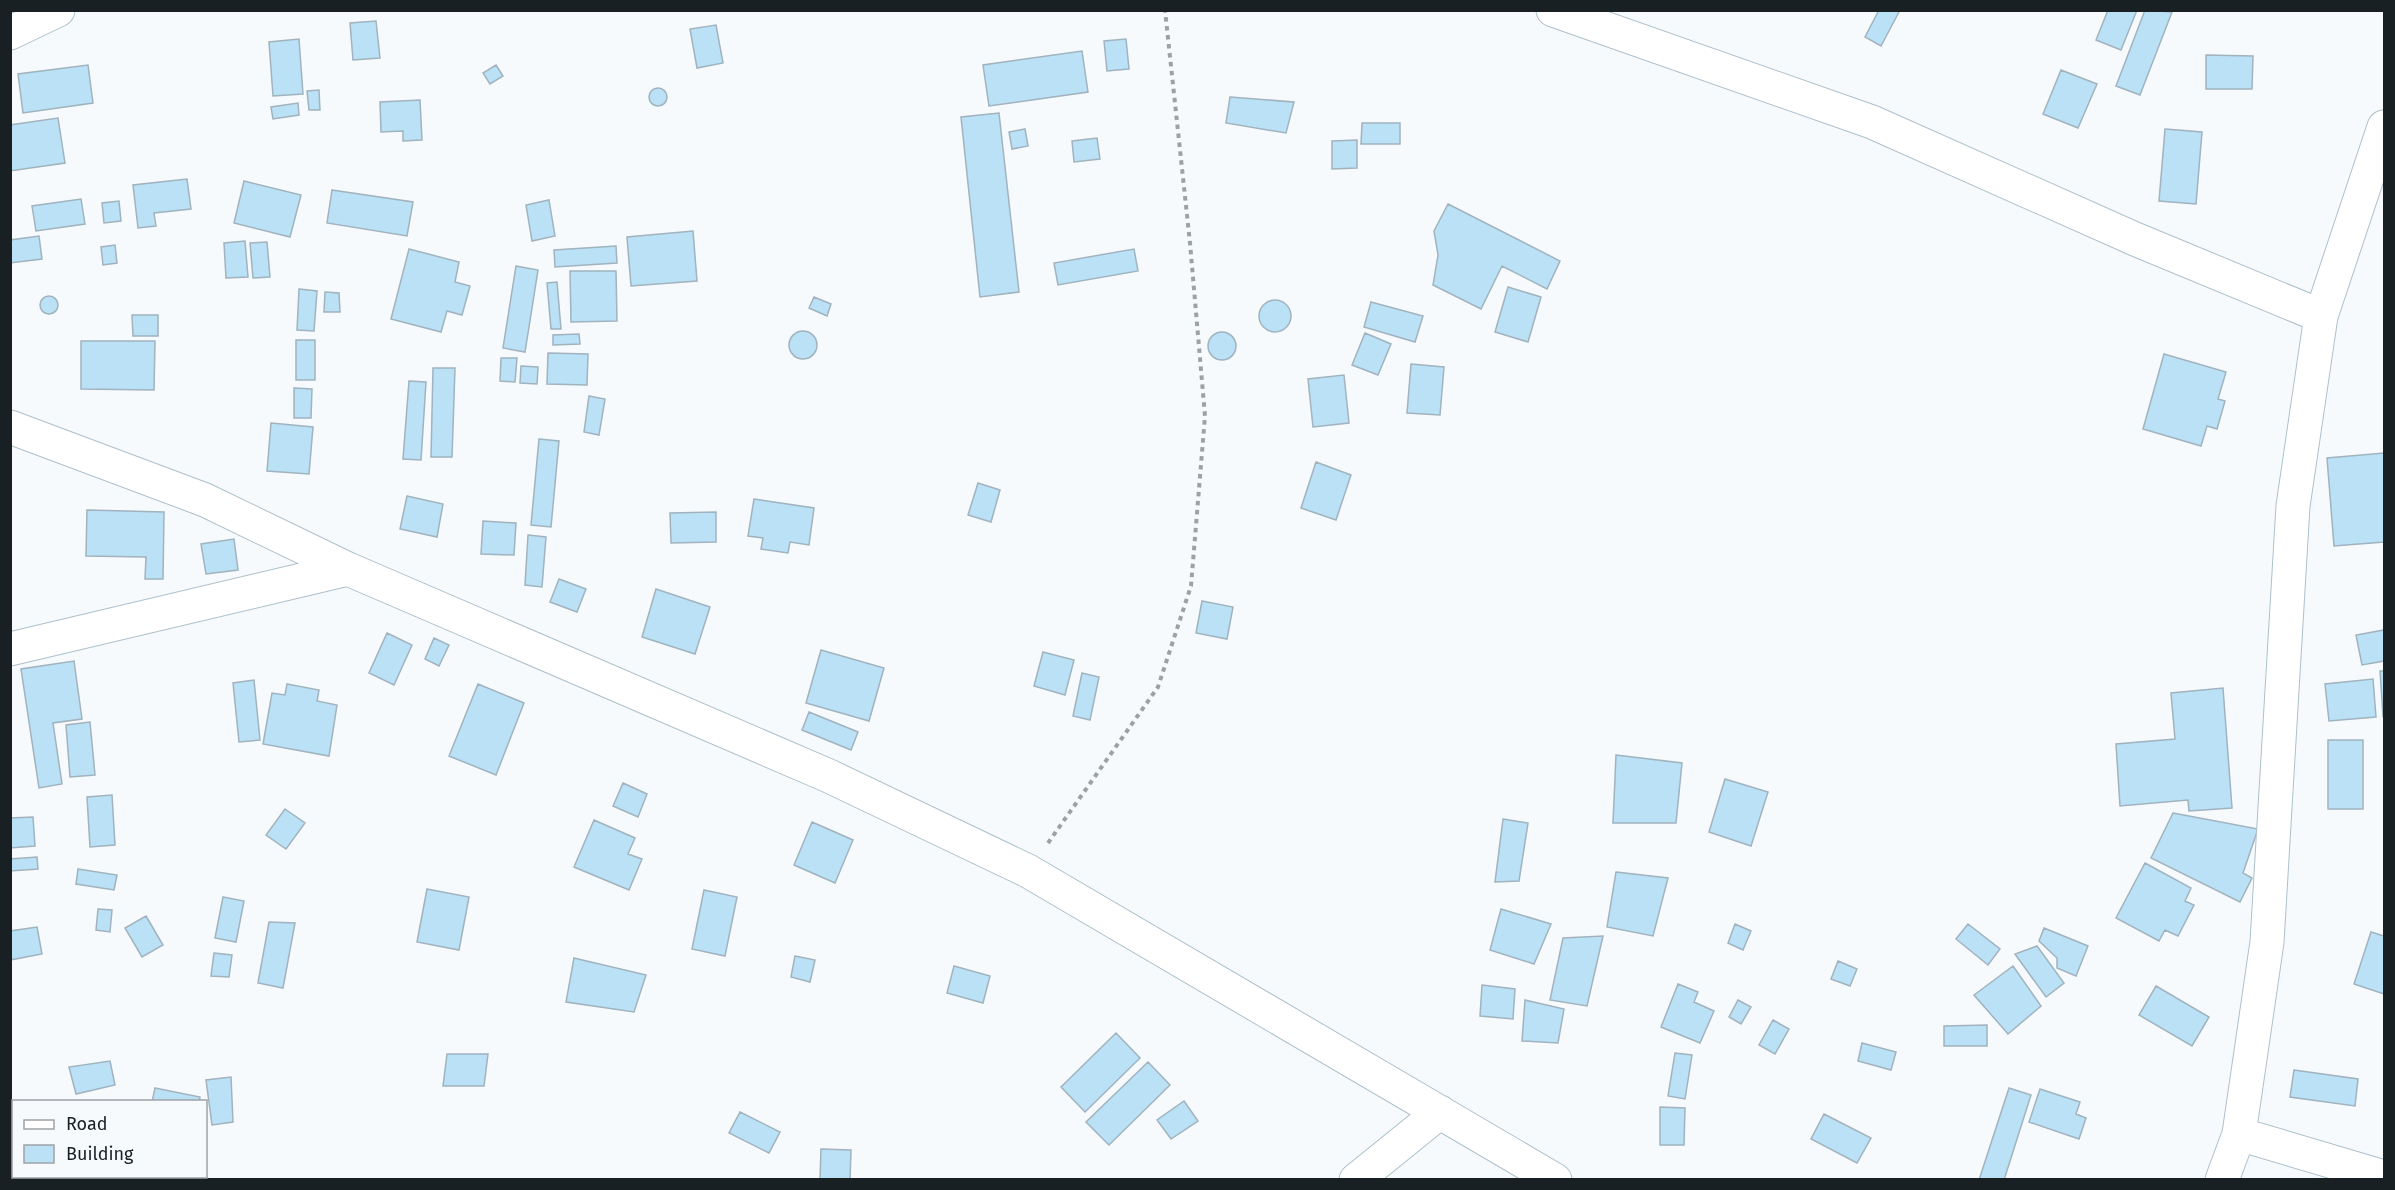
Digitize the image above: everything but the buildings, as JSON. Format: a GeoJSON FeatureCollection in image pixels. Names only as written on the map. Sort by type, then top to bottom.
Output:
{"type":"FeatureCollection","features":[{"type":"Feature","properties":{"kind":"street"},"geometry":{"type":"LineString","coordinates":[[10,33],[58,10]]}},
{"type":"Feature","properties":{"kind":"street"},"geometry":{"type":"LineString","coordinates":[[1553,10],[1872,122],[2135,239],[2321,316]]}},
{"type":"Feature","properties":{"kind":"street"},"geometry":{"type":"LineString","coordinates":[[2222,1179],[2239,1134],[2268,942],[2293,506],[2321,316],[2385,127]]}},
{"type":"Feature","properties":{"kind":"street"},"geometry":{"type":"LineString","coordinates":[[10,427],[205,500],[348,569],[829,776],[1028,871],[1555,1179]]}},
{"type":"Feature","properties":{"kind":"street"},"geometry":{"type":"LineString","coordinates":[[10,649],[348,569]]}},
{"type":"Feature","properties":{"kind":"street"},"geometry":{"type":"LineString","coordinates":[[1356,1179],[1440,1112]]}},
{"type":"Feature","properties":{"kind":"street"},"geometry":{"type":"LineString","coordinates":[[2239,1134],[2385,1177]]}},
{"type":"Feature","properties":{"kind":"path"},"geometry":{"type":"LineString","coordinates":[[1028,871],[1158,687],[1191,585],[1206,416],[1165,10]]}}]}
